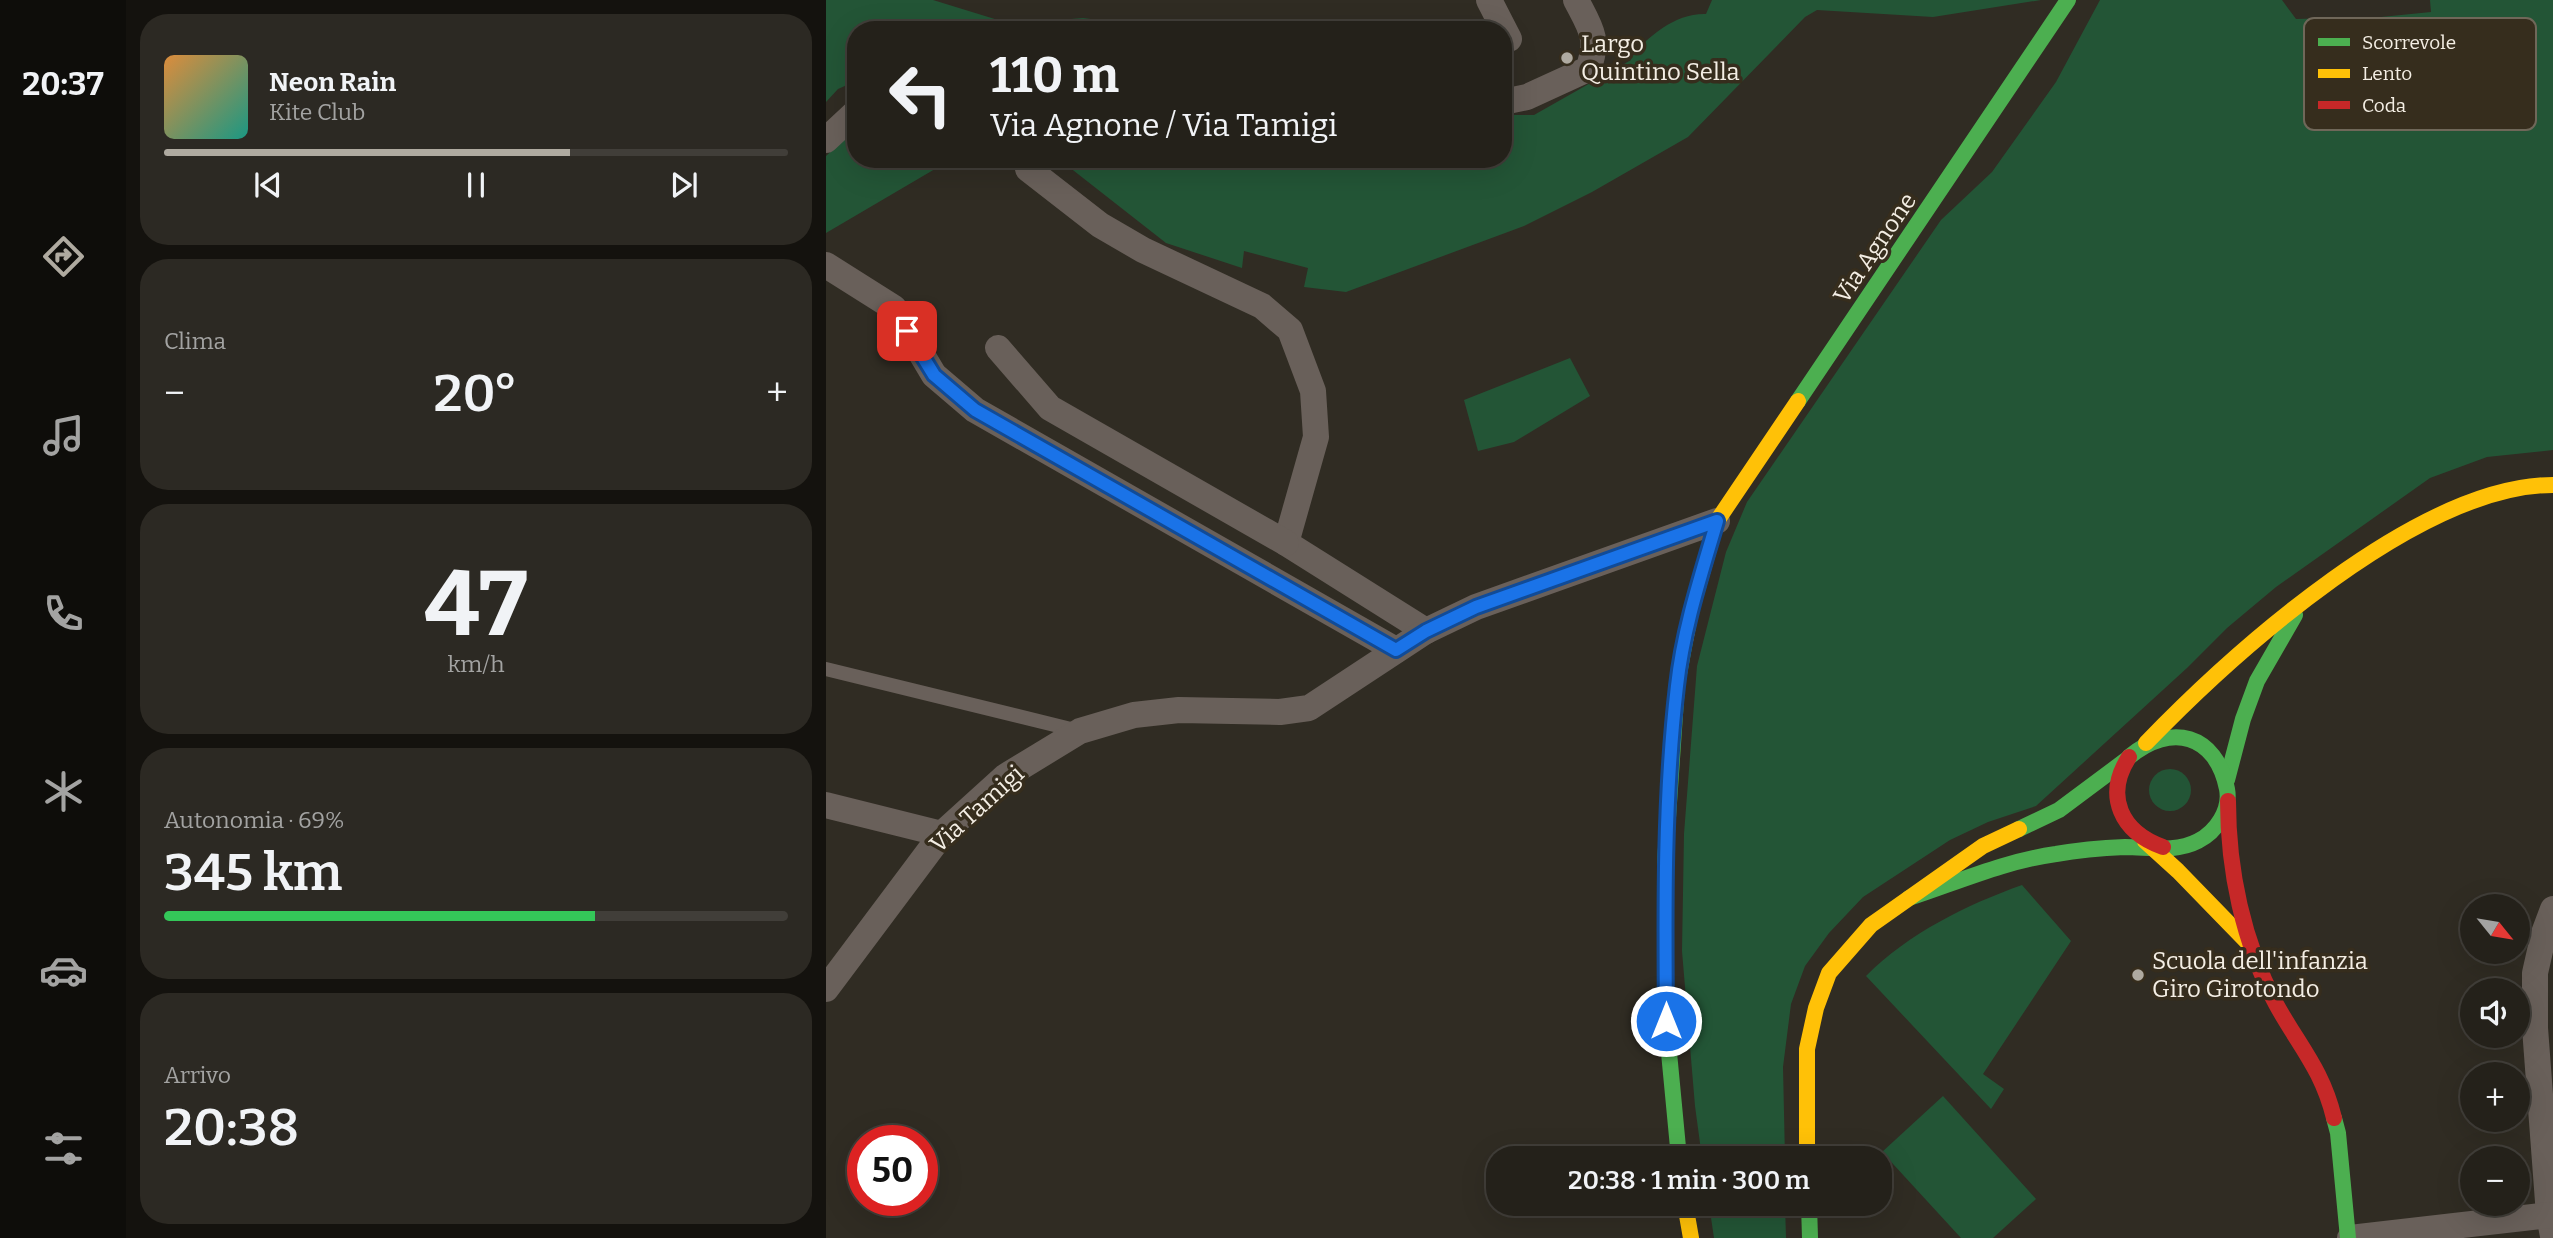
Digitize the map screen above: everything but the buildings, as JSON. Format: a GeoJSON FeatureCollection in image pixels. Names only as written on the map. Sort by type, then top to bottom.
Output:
{"type":"FeatureCollection","features":[{"type":"Feature","properties":{"kind":"main road","name":"Via Agnone"},"geometry":{"type":"LineString","coordinates":[[1678,1146],[1666,1021],[1665,862],[1677,685],[1691,611],[1717,521],[2068,0]]}},
{"type":"Feature","properties":{"kind":"main road"},"geometry":{"type":"LineString","coordinates":[[1807,1146],[1807,1049],[1816,1008],[1829,973],[1871,925],[1983,846],[2059,810],[2146,743],[2182,704],[2245,646],[2304,599],[2400,534],[2474,501],[2542,485],[2553,485]]}},
{"type":"Feature","properties":{"kind":"main road"},"geometry":{"type":"LineString","coordinates":[[2304,599],[2257,681],[2243,719],[2227,780],[2228,841],[2248,943],[2276,1004],[2306,1050],[2327,1090],[2337,1133],[2349,1238]]}},
{"type":"Feature","properties":{"kind":"main road"},"geometry":{"type":"LineString","coordinates":[[2146,743],[2162,737],[2179,736],[2196,741],[2210,750],[2221,764],[2227,780]]}},
{"type":"Feature","properties":{"kind":"main road"},"geometry":{"type":"LineString","coordinates":[[2126,760],[2118,777],[2116,796],[2120,814],[2131,829],[2153,845],[2248,943]]}},
{"type":"Feature","properties":{"kind":"main road"},"geometry":{"type":"LineString","coordinates":[[1909,898],[2026,859],[2117,847],[2153,845],[2179,848],[2196,843],[2210,834],[2221,820],[2228,801]]}},
{"type":"Feature","properties":{"kind":"main road"},"geometry":{"type":"LineString","coordinates":[[1687,1216],[1691,1238]]}},
{"type":"Feature","properties":{"kind":"main road"},"geometry":{"type":"LineString","coordinates":[[1809,1216],[1810,1238]]}},
{"type":"Feature","properties":{"kind":"street"},"geometry":{"type":"LineString","coordinates":[[1489,0],[1500,21]]}},
{"type":"Feature","properties":{"kind":"street"},"geometry":{"type":"LineString","coordinates":[[1512,100],[1527,97],[1588,69],[1595,50],[1589,24],[1576,0]]}},
{"type":"Feature","properties":{"kind":"street"},"geometry":{"type":"LineString","coordinates":[[826,140],[847,120]]}},
{"type":"Feature","properties":{"kind":"street"},"geometry":{"type":"LineString","coordinates":[[1028,169],[1100,225],[1143,250],[1262,306],[1290,330],[1313,391],[1315,437],[1286,543]]}},
{"type":"Feature","properties":{"kind":"street"},"geometry":{"type":"LineString","coordinates":[[826,265],[894,308],[934,375],[975,410],[1396,650],[1426,631],[1476,607],[1717,521]]}},
{"type":"Feature","properties":{"kind":"street"},"geometry":{"type":"LineString","coordinates":[[998,348],[1050,408],[1286,543],[1426,631]]}},
{"type":"Feature","properties":{"kind":"street","name":"Via Tamigi"},"geometry":{"type":"LineString","coordinates":[[826,989],[942,834],[1006,776],[1080,731],[1134,715],[1179,710],[1280,712],[1309,708],[1396,650]]}},
{"type":"Feature","properties":{"kind":"street"},"geometry":{"type":"LineString","coordinates":[[826,805],[942,834]]}},
{"type":"Feature","properties":{"kind":"street"},"geometry":{"type":"LineString","coordinates":[[2349,1238],[2551,1226],[2535,1028],[2535,973],[2544,933],[2553,909]]}},
{"type":"Feature","properties":{"kind":"lane"},"geometry":{"type":"LineString","coordinates":[[826,669],[1080,731]]}},
{"type":"Feature","properties":{"kind":"green space"},"geometry":{"type":"Polygon","coordinates":[[[826,0],[933,0],[1001,21],[847,21],[847,85],[838,89],[826,102],[826,0]]]}},
{"type":"Feature","properties":{"kind":"green space"},"geometry":{"type":"Polygon","coordinates":[[[1712,0],[2041,0],[1933,17],[1817,10],[1805,17],[1688,137],[1592,192],[1524,226],[1346,292],[1304,287],[1308,268],[1244,251],[1242,268],[1166,243],[1070,168],[1512,168],[1512,115],[1534,115],[1631,60],[1629,57],[1664,27],[1684,17],[1706,14],[1712,0]]]}},
{"type":"Feature","properties":{"kind":"green space"},"geometry":{"type":"Polygon","coordinates":[[[2100,0],[2282,0],[2296,19],[2304,19],[2304,130],[2536,130],[2536,18],[2338,18],[2431,12],[2430,0],[2553,0],[2553,450],[2487,457],[2430,478],[2276,587],[2227,628],[2036,806],[1988,822],[1950,840],[1863,897],[1829,933],[1805,966],[1791,1004],[1783,1067],[1785,1146],[1700,1146],[1682,951],[1684,834],[1697,666],[1726,552],[1747,502],[1941,220],[1992,172],[2056,82],[2100,0]]]}},
{"type":"Feature","properties":{"kind":"green space"},"geometry":{"type":"Polygon","coordinates":[[[1083,18],[1106,21],[1047,21],[1083,18]]]}},
{"type":"Feature","properties":{"kind":"green space"},"geometry":{"type":"Polygon","coordinates":[[[847,137],[847,168],[937,168],[826,233],[826,156],[847,137]]]}},
{"type":"Feature","properties":{"kind":"green space"},"geometry":{"type":"Polygon","coordinates":[[[1570,358],[1590,396],[1514,442],[1478,451],[1464,400],[1570,358]]]}},
{"type":"Feature","properties":{"kind":"green space"},"geometry":{"type":"Polygon","coordinates":[[[2170,769],[2185,775],[2191,790],[2185,805],[2170,811],[2155,805],[2149,790],[2155,775],[2170,769]]]}},
{"type":"Feature","properties":{"kind":"green space"},"geometry":{"type":"Polygon","coordinates":[[[2022,885],[2071,941],[1983,1074],[2004,1089],[1991,1109],[1866,976],[1901,946],[1939,922],[2022,885]]]}},
{"type":"Feature","properties":{"kind":"green space"},"geometry":{"type":"Polygon","coordinates":[[[1943,1096],[2036,1199],[1993,1238],[1961,1238],[1892,1163],[1892,1146],[1889,1146],[1943,1096]]]}},
{"type":"Feature","properties":{"kind":"green space"},"geometry":{"type":"Polygon","coordinates":[[[1711,1216],[1785,1216],[1786,1238],[1714,1238],[1711,1216]]]}},
{"type":"Feature","properties":{"kind":"traffic: fast"},"geometry":{"type":"LineString","coordinates":[[1798,401],[2068,0]]}},
{"type":"Feature","properties":{"kind":"traffic: fast"},"geometry":{"type":"LineString","coordinates":[[2227,780],[2243,719],[2257,681],[2295,615]]}},
{"type":"Feature","properties":{"kind":"traffic: fast"},"geometry":{"type":"LineString","coordinates":[[1678,1146],[1666,1021],[1665,862],[1677,685],[1685,641]]}},
{"type":"Feature","properties":{"kind":"traffic: fast"},"geometry":{"type":"LineString","coordinates":[[1909,898],[2037,857],[2108,848],[2180,847],[2198,841],[2211,832],[2221,819],[2228,797],[2221,770],[2213,756],[2202,745],[2190,739],[2176,737],[2145,746],[2129,757]]}},
{"type":"Feature","properties":{"kind":"traffic: fast"},"geometry":{"type":"LineString","coordinates":[[2019,829],[2059,810],[2126,760]]}},
{"type":"Feature","properties":{"kind":"traffic: fast"},"geometry":{"type":"LineString","coordinates":[[2334,1118],[2338,1133],[2348,1238]]}},
{"type":"Feature","properties":{"kind":"traffic: fast"},"geometry":{"type":"LineString","coordinates":[[1809,1216],[1810,1238]]}},
{"type":"Feature","properties":{"kind":"traffic: slow"},"geometry":{"type":"LineString","coordinates":[[1685,641],[1717,521],[1798,401]]}},
{"type":"Feature","properties":{"kind":"traffic: slow"},"geometry":{"type":"LineString","coordinates":[[2146,743],[2228,664],[2279,621],[2389,542],[2445,512],[2501,492],[2553,485]]}},
{"type":"Feature","properties":{"kind":"traffic: slow"},"geometry":{"type":"LineString","coordinates":[[1807,1146],[1807,1049],[1816,1008],[1829,973],[1871,925],[1983,846],[2019,829]]}},
{"type":"Feature","properties":{"kind":"traffic: slow"},"geometry":{"type":"LineString","coordinates":[[2145,841],[2248,943]]}},
{"type":"Feature","properties":{"kind":"traffic: slow"},"geometry":{"type":"LineString","coordinates":[[1687,1216],[1691,1238]]}},
{"type":"Feature","properties":{"kind":"traffic: jam"},"geometry":{"type":"LineString","coordinates":[[2129,757],[2118,785],[2121,811],[2136,832],[2163,847]]}},
{"type":"Feature","properties":{"kind":"traffic: jam"},"geometry":{"type":"LineString","coordinates":[[2228,801],[2234,879],[2246,931],[2264,980],[2316,1071],[2334,1118]]}},
{"type":"Feature","properties":{"kind":"place","name":"Largo Quintino Sella"},"geometry":{"type":"Point","coordinates":[1567,58]}},
{"type":"Feature","properties":{"kind":"place","name":"Scuola dell'infanzia Giro Girotondo"},"geometry":{"type":"Point","coordinates":[2138,975]}},
{"type":"Feature","properties":{"kind":"route"},"geometry":{"type":"LineString","coordinates":[[907,331],[934,375],[975,410],[1396,650],[1426,631],[1476,607],[1717,521],[1691,611],[1677,685],[1665,862],[1666,1021]]}}]}
